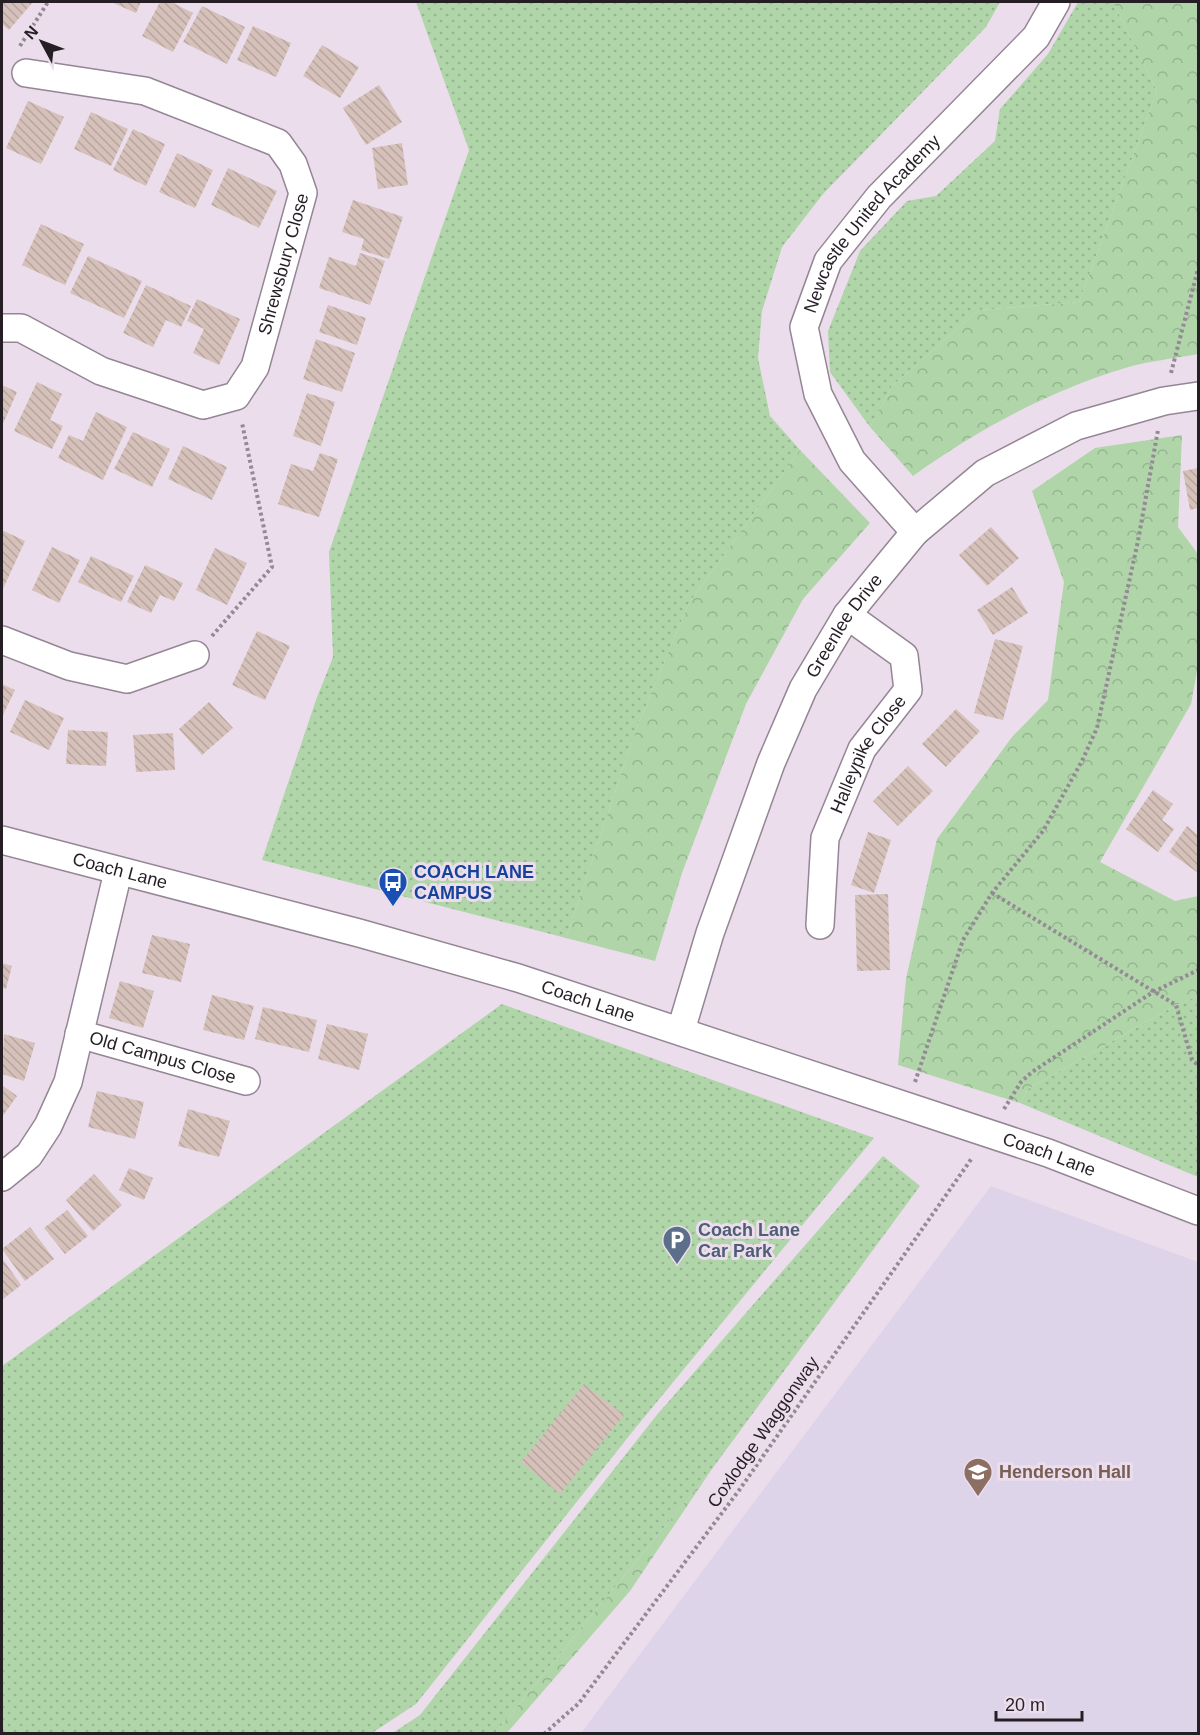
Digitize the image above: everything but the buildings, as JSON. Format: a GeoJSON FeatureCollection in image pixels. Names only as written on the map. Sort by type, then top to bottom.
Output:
{"type":"FeatureCollection","features":[{"type":"Feature","properties":{"kind":"street","name":"Newcastle United Academy"},"geometry":{"type":"LineString","coordinates":[[915,532],[852,461],[818,394],[804,327],[828,261],[879,197],[1036,37],[1056,2]]}},
{"type":"Feature","properties":{"kind":"street","name":"Shrewsbury Close"},"geometry":{"type":"LineString","coordinates":[[20,64],[145,91],[278,143],[293,164],[303,193],[255,367],[236,396]]}},
{"type":"Feature","properties":{"kind":"street"},"geometry":{"type":"LineString","coordinates":[[2,328],[21,328],[100,371],[203,405],[236,396]]}},
{"type":"Feature","properties":{"kind":"street","name":"Greenlee Drive"},"geometry":{"type":"LineString","coordinates":[[681,1030],[710,933],[771,763],[803,689],[847,615],[915,532],[985,474],[1076,426],[1164,400],[1198,396]]}},
{"type":"Feature","properties":{"kind":"street","name":"Halleypike Close"},"geometry":{"type":"LineString","coordinates":[[820,925],[825,838],[862,749],[909,690],[904,656],[847,615]]}},
{"type":"Feature","properties":{"kind":"street"},"geometry":{"type":"LineString","coordinates":[[2,640],[69,666],[127,679],[195,655]]}},
{"type":"Feature","properties":{"kind":"street","name":"Coach Lane"},"geometry":{"type":"LineString","coordinates":[[2,840],[370,936],[518,978],[989,1133],[1198,1211]]}},
{"type":"Feature","properties":{"kind":"street","name":"Old Campus Close"},"geometry":{"type":"LineString","coordinates":[[2,1177],[29,1155],[48,1125],[68,1082],[118,872]]}},
{"type":"Feature","properties":{"kind":"street","name":"Old Campus Close"},"geometry":{"type":"LineString","coordinates":[[79,1034],[246,1081]]}},
{"type":"Feature","properties":{"kind":"path"},"geometry":{"type":"LineString","coordinates":[[20,64],[48,2]]}},
{"type":"Feature","properties":{"kind":"path"},"geometry":{"type":"LineString","coordinates":[[907,1106],[963,940],[992,893],[1043,831],[1082,761],[1097,728],[1138,541],[1164,400],[1198,269]]}},
{"type":"Feature","properties":{"kind":"path"},"geometry":{"type":"LineString","coordinates":[[195,655],[272,567],[236,396]]}},
{"type":"Feature","properties":{"kind":"path"},"geometry":{"type":"LineString","coordinates":[[992,893],[1176,1005],[1192,1060],[1198,1065]]}},
{"type":"Feature","properties":{"kind":"path","name":"Coxlodge Waggonway"},"geometry":{"type":"LineString","coordinates":[[544,1734],[579,1703],[740,1489],[989,1133],[1021,1082],[1032,1072],[1153,992],[1198,970]]}},
{"type":"Feature","properties":{"kind":"shaded area","name":"Henderson Hall"},"geometry":{"type":"Polygon","coordinates":[[[991,1186],[1198,1262],[1198,1733],[581,1733],[991,1186]]]}},
{"type":"Feature","properties":{"kind":"green space"},"geometry":{"type":"Polygon","coordinates":[[[416,2],[1000,2],[986,27],[823,194],[782,247],[762,311],[758,358],[770,416],[800,450],[689,603],[637,727],[566,938],[262,860],[316,700],[333,657],[329,552],[469,150],[416,2]]]}},
{"type":"Feature","properties":{"kind":"green space"},"geometry":{"type":"Polygon","coordinates":[[[1078,2],[1113,2],[1157,91],[1079,302],[979,310],[892,386],[870,427],[830,372],[828,331],[860,251],[907,201],[936,196],[995,141],[1000,109],[1048,54],[1078,2]]]}},
{"type":"Feature","properties":{"kind":"green space"},"geometry":{"type":"Polygon","coordinates":[[[1113,2],[1198,2],[1198,354],[1131,366],[1067,389],[987,428],[913,476],[870,427],[892,386],[979,310],[1079,302],[1157,91],[1113,2]]]}},
{"type":"Feature","properties":{"kind":"green space"},"geometry":{"type":"Polygon","coordinates":[[[1182,435],[1178,527],[1198,554],[1198,666],[1191,704],[1100,862],[1175,901],[1198,896],[1198,996],[1176,1005],[1028,1089],[1020,1103],[898,1065],[906,979],[937,839],[1012,737],[1048,700],[1064,582],[1032,491],[1095,448],[1182,435]]]}},
{"type":"Feature","properties":{"kind":"green space"},"geometry":{"type":"Polygon","coordinates":[[[800,450],[870,523],[803,599],[746,704],[682,873],[655,961],[566,938],[637,727],[689,603],[800,450]]]}},
{"type":"Feature","properties":{"kind":"green space"},"geometry":{"type":"Polygon","coordinates":[[[1198,996],[1198,1177],[1020,1103],[1028,1089],[1176,1005],[1198,996]]]}},
{"type":"Feature","properties":{"kind":"green space"},"geometry":{"type":"Polygon","coordinates":[[[502,1004],[874,1138],[637,1426],[416,1704],[372,1733],[2,1733],[2,1366],[502,1004]]]}},
{"type":"Feature","properties":{"kind":"green space"},"geometry":{"type":"Polygon","coordinates":[[[883,1156],[920,1186],[712,1469],[495,1733],[391,1734],[420,1715],[656,1416],[883,1156]]]}},
{"type":"Feature","properties":{"kind":"green space"},"geometry":{"type":"Polygon","coordinates":[[[712,1469],[630,1591],[507,1733],[495,1733],[712,1469]]]}},
{"type":"Feature","properties":{"kind":"place","name":"COACH LANE CAMPUS"},"geometry":{"type":"Point","coordinates":[393,908]}},
{"type":"Feature","properties":{"kind":"place","name":"Coach Lane Car Park"},"geometry":{"type":"Point","coordinates":[677,1266]}},
{"type":"Feature","properties":{"kind":"place","name":"Henderson Hall"},"geometry":{"type":"Point","coordinates":[978,1498]}}]}
